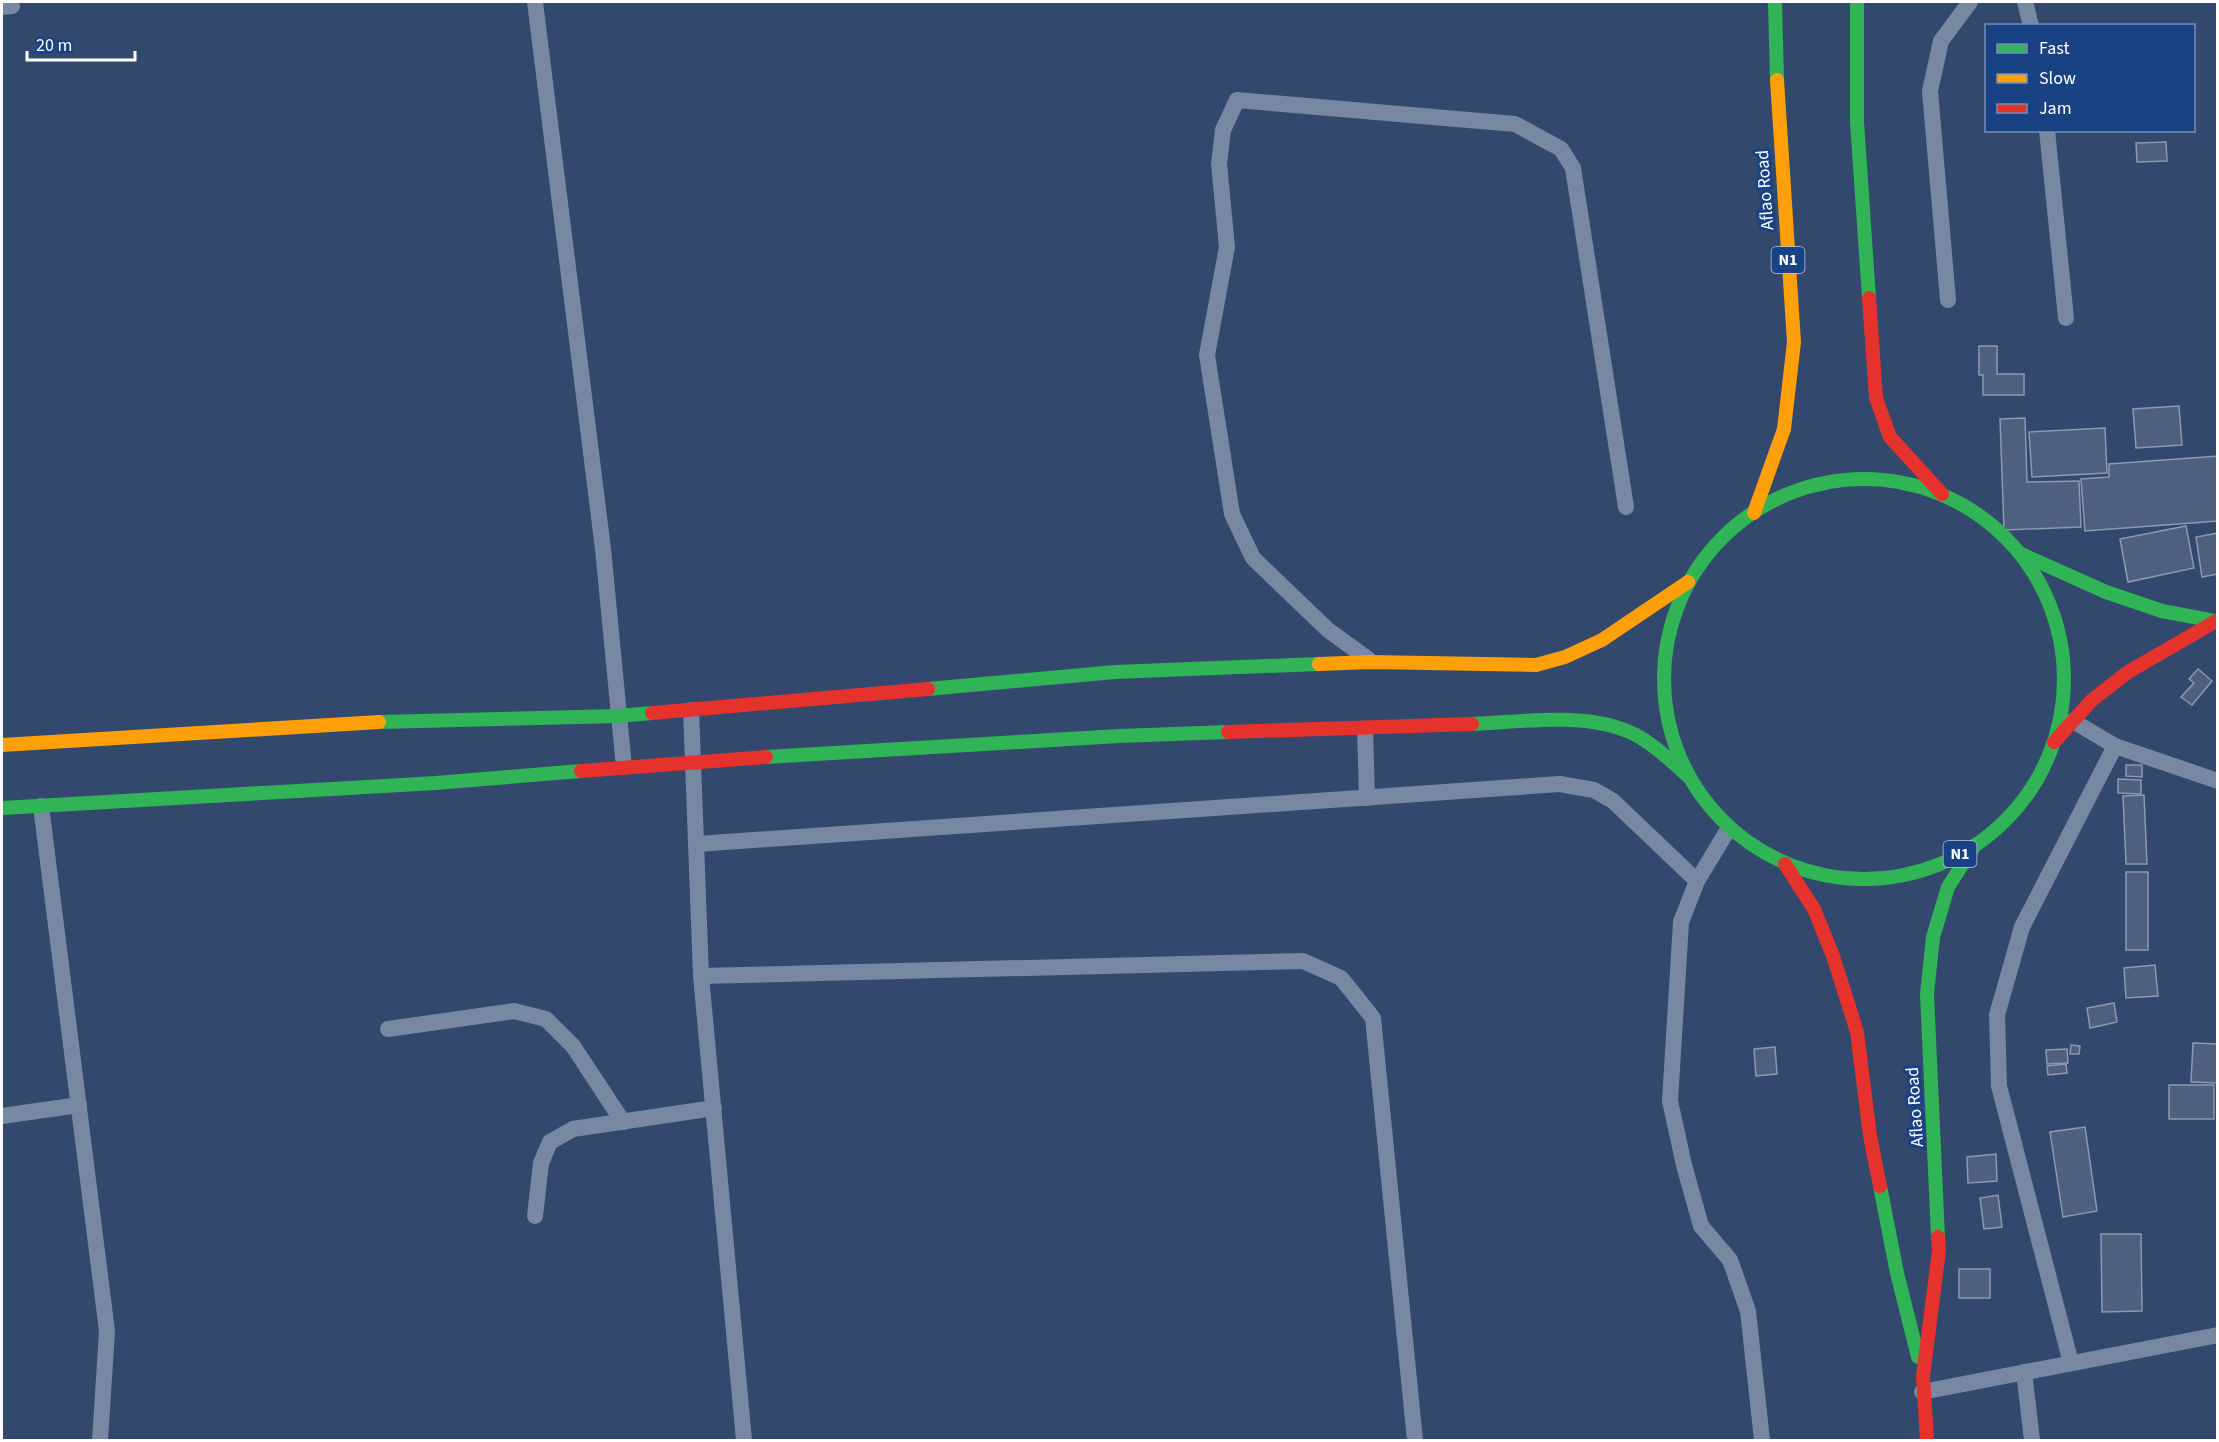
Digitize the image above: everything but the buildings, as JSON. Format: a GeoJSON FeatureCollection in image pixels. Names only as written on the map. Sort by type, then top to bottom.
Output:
{"type":"FeatureCollection","features":[{"type":"Feature","properties":{"kind":"main road","name":"Aflao Road"},"geometry":{"type":"LineString","coordinates":[[1754,513],[1784,429],[1794,342],[1774,54],[1775,2]]}},
{"type":"Feature","properties":{"kind":"main road","name":"N1"},"geometry":{"type":"LineString","coordinates":[[1857,2],[1857,122],[1876,398],[1890,437],[1944,495]]}},
{"type":"Feature","properties":{"kind":"main road","name":"N1"},"geometry":{"type":"LineString","coordinates":[[1846,480],[1880,480],[1901,483],[1944,495],[1972,510],[1999,530],[2021,554],[2040,582],[2054,612],[2061,643],[2064,677],[2062,710],[2054,742],[2041,772],[2023,800],[2001,825],[1975,846],[1946,861],[1915,873],[1882,879],[1816,874],[1785,864],[1756,848],[1730,828],[1707,804],[1689,777],[1676,746],[1667,715],[1664,682],[1667,649],[1674,617],[1688,582],[1728,534],[1754,513],[1783,497],[1814,486],[1846,480]]}},
{"type":"Feature","properties":{"kind":"main road"},"geometry":{"type":"LineString","coordinates":[[2021,554],[2106,592],[2163,611],[2216,621]]}},
{"type":"Feature","properties":{"kind":"main road"},"geometry":{"type":"LineString","coordinates":[[2,745],[309,725],[618,716],[1116,672],[1371,662],[1536,665],[1565,657],[1602,640],[1688,582]]}},
{"type":"Feature","properties":{"kind":"main road"},"geometry":{"type":"LineString","coordinates":[[2054,742],[2092,700],[2128,672],[2216,621]]}},
{"type":"Feature","properties":{"kind":"main road"},"geometry":{"type":"LineString","coordinates":[[2,808],[436,783],[694,761],[1119,736],[1582,720],[1616,727],[1637,736],[1689,777]]}},
{"type":"Feature","properties":{"kind":"main road","name":"Aflao Road"},"geometry":{"type":"LineString","coordinates":[[1922,1384],[1939,1250],[1927,994],[1933,937],[1948,887],[1975,846]]}},
{"type":"Feature","properties":{"kind":"main road","name":"Aflao Road"},"geometry":{"type":"LineString","coordinates":[[1785,864],[1814,909],[1833,956],[1857,1032],[1870,1136],[1922,1384],[1927,1440]]}},
{"type":"Feature","properties":{"kind":"lane"},"geometry":{"type":"LineString","coordinates":[[535,2],[603,549],[624,767]]}},
{"type":"Feature","properties":{"kind":"lane"},"geometry":{"type":"LineString","coordinates":[[1948,300],[1930,91],[1941,41],[1970,2]]}},
{"type":"Feature","properties":{"kind":"lane"},"geometry":{"type":"LineString","coordinates":[[2025,2],[2030,24]]}},
{"type":"Feature","properties":{"kind":"lane"},"geometry":{"type":"LineString","coordinates":[[1371,662],[1328,630],[1253,558],[1232,514],[1207,355],[1227,247],[1220,164],[1223,130],[1237,100],[1515,124],[1561,149],[1573,168],[1626,507]]}},
{"type":"Feature","properties":{"kind":"lane"},"geometry":{"type":"LineString","coordinates":[[2047,132],[2066,318]]}},
{"type":"Feature","properties":{"kind":"lane"},"geometry":{"type":"LineString","coordinates":[[691,710],[701,976],[744,1440]]}},
{"type":"Feature","properties":{"kind":"lane"},"geometry":{"type":"LineString","coordinates":[[2073,721],[2115,746],[2217,781]]}},
{"type":"Feature","properties":{"kind":"lane"},"geometry":{"type":"LineString","coordinates":[[1365,729],[1367,798]]}},
{"type":"Feature","properties":{"kind":"lane"},"geometry":{"type":"LineString","coordinates":[[2071,1363],[1999,1086],[1997,1015],[2022,927],[2115,746]]}},
{"type":"Feature","properties":{"kind":"lane"},"geometry":{"type":"LineString","coordinates":[[697,844],[1560,784],[1594,790],[1613,801],[1697,881]]}},
{"type":"Feature","properties":{"kind":"lane"},"geometry":{"type":"LineString","coordinates":[[40,806],[107,1330],[100,1440]]}},
{"type":"Feature","properties":{"kind":"lane"},"geometry":{"type":"LineString","coordinates":[[1730,828],[1697,881],[1681,922],[1670,1101],[1684,1165],[1701,1226],[1730,1260],[1748,1311],[1762,1440]]}},
{"type":"Feature","properties":{"kind":"lane"},"geometry":{"type":"LineString","coordinates":[[701,976],[1303,961],[1341,978],[1373,1018],[1416,1440]]}},
{"type":"Feature","properties":{"kind":"lane"},"geometry":{"type":"LineString","coordinates":[[388,1029],[514,1011],[546,1019],[573,1046],[623,1122]]}},
{"type":"Feature","properties":{"kind":"lane"},"geometry":{"type":"LineString","coordinates":[[2,1116],[79,1105]]}},
{"type":"Feature","properties":{"kind":"lane"},"geometry":{"type":"LineString","coordinates":[[535,1216],[541,1163],[550,1142],[573,1129],[714,1108]]}},
{"type":"Feature","properties":{"kind":"lane"},"geometry":{"type":"LineString","coordinates":[[1922,1384],[2025,1372],[2217,1335]]}},
{"type":"Feature","properties":{"kind":"lane"},"geometry":{"type":"LineString","coordinates":[[2025,1372],[2032,1440]]}},
{"type":"Feature","properties":{"kind":"traffic: fast"},"geometry":{"type":"LineString","coordinates":[[1775,2],[1777,80]]}},
{"type":"Feature","properties":{"kind":"traffic: fast"},"geometry":{"type":"LineString","coordinates":[[1857,2],[1857,122],[1869,298]]}},
{"type":"Feature","properties":{"kind":"traffic: fast"},"geometry":{"type":"LineString","coordinates":[[1864,479],[1903,483],[1940,494],[1975,513],[2005,538],[2030,568],[2049,603],[2060,640],[2064,679],[2060,718],[2049,755],[2030,790],[2005,820],[1975,845],[1940,864],[1903,875],[1864,879],[1825,875],[1788,864],[1753,845],[1723,820],[1698,790],[1679,755],[1668,718],[1664,679],[1668,640],[1679,603],[1698,568],[1723,538],[1753,513],[1788,494],[1825,483],[1864,479]]}},
{"type":"Feature","properties":{"kind":"traffic: fast"},"geometry":{"type":"LineString","coordinates":[[2021,554],[2106,592],[2162,611],[2215,621]]}},
{"type":"Feature","properties":{"kind":"traffic: fast"},"geometry":{"type":"LineString","coordinates":[[928,689],[1115,672],[1319,664]]}},
{"type":"Feature","properties":{"kind":"traffic: fast"},"geometry":{"type":"LineString","coordinates":[[379,722],[618,716],[652,713]]}},
{"type":"Feature","properties":{"kind":"traffic: fast"},"geometry":{"type":"LineString","coordinates":[[1472,724],[1533,720],[1596,722],[1634,734],[1649,743],[1689,777]]}},
{"type":"Feature","properties":{"kind":"traffic: fast"},"geometry":{"type":"LineString","coordinates":[[766,757],[1119,736],[1228,732]]}},
{"type":"Feature","properties":{"kind":"traffic: fast"},"geometry":{"type":"LineString","coordinates":[[2,808],[436,783],[581,771]]}},
{"type":"Feature","properties":{"kind":"traffic: fast"},"geometry":{"type":"LineString","coordinates":[[1938,1237],[1927,994],[1933,937],[1948,887],[1975,845]]}},
{"type":"Feature","properties":{"kind":"traffic: fast"},"geometry":{"type":"LineString","coordinates":[[1880,1186],[1897,1273],[1918,1357]]}},
{"type":"Feature","properties":{"kind":"traffic: slow"},"geometry":{"type":"LineString","coordinates":[[1754,513],[1784,429],[1794,342],[1777,80]]}},
{"type":"Feature","properties":{"kind":"traffic: slow"},"geometry":{"type":"LineString","coordinates":[[1319,664],[1371,662],[1536,665],[1565,657],[1602,640],[1688,582]]}},
{"type":"Feature","properties":{"kind":"traffic: slow"},"geometry":{"type":"LineString","coordinates":[[2,745],[379,722]]}},
{"type":"Feature","properties":{"kind":"traffic: jam"},"geometry":{"type":"LineString","coordinates":[[1869,298],[1876,398],[1890,437],[1942,494]]}},
{"type":"Feature","properties":{"kind":"traffic: jam"},"geometry":{"type":"LineString","coordinates":[[2054,742],[2092,700],[2128,672],[2218,620]]}},
{"type":"Feature","properties":{"kind":"traffic: jam"},"geometry":{"type":"LineString","coordinates":[[652,713],[928,689]]}},
{"type":"Feature","properties":{"kind":"traffic: jam"},"geometry":{"type":"LineString","coordinates":[[1228,732],[1472,724]]}},
{"type":"Feature","properties":{"kind":"traffic: jam"},"geometry":{"type":"LineString","coordinates":[[581,771],[766,757]]}},
{"type":"Feature","properties":{"kind":"traffic: jam"},"geometry":{"type":"LineString","coordinates":[[1785,864],[1814,909],[1833,956],[1857,1032],[1870,1136],[1880,1186]]}},
{"type":"Feature","properties":{"kind":"traffic: jam"},"geometry":{"type":"LineString","coordinates":[[1927,1440],[1923,1376],[1939,1250],[1938,1237]]}}]}
